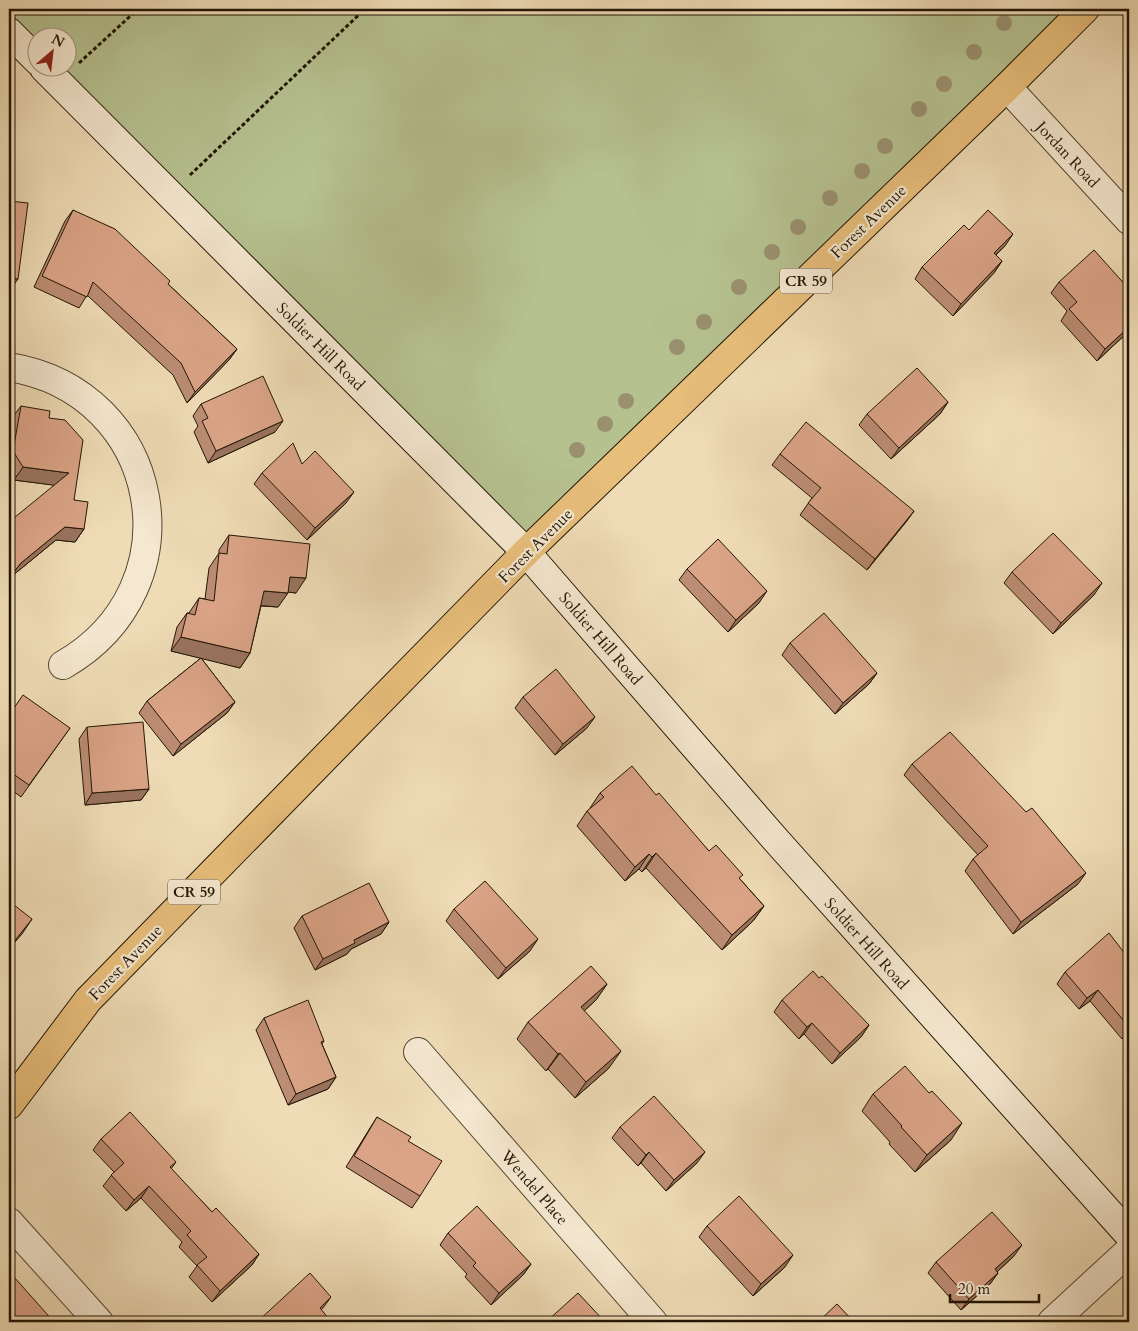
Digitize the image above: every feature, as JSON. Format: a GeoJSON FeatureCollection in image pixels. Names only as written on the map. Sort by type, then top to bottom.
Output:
{"type":"FeatureCollection","features":[{"type":"Feature","properties":{"kind":"main road","name":"Forest Avenue"},"geometry":{"type":"LineString","coordinates":[[9,1105],[88,1000],[526,552],[1086,9]]}},
{"type":"Feature","properties":{"kind":"street"},"geometry":{"type":"LineString","coordinates":[[9,32],[28,51]]}},
{"type":"Feature","properties":{"kind":"street","name":"Soldier Hill Road"},"geometry":{"type":"LineString","coordinates":[[54,78],[526,552],[775,839],[1129,1235]]}},
{"type":"Feature","properties":{"kind":"street","name":"Jordan Road"},"geometry":{"type":"LineString","coordinates":[[1007,87],[1129,220]]}},
{"type":"Feature","properties":{"kind":"street"},"geometry":{"type":"LineString","coordinates":[[9,367],[30,370],[58,381],[84,397],[109,420],[128,447],[137,468],[147,507],[147,544],[139,576],[125,606],[104,634],[78,656],[63,665]]}},
{"type":"Feature","properties":{"kind":"street","name":"Wendel Place"},"geometry":{"type":"LineString","coordinates":[[418,1052],[652,1322]]}},
{"type":"Feature","properties":{"kind":"street"},"geometry":{"type":"LineString","coordinates":[[9,1222],[99,1322]]}},
{"type":"Feature","properties":{"kind":"street"},"geometry":{"type":"LineString","coordinates":[[1052,1322],[1129,1251]]}},
{"type":"Feature","properties":{"kind":"path"},"geometry":{"type":"LineString","coordinates":[[78,55],[138,9]]}},
{"type":"Feature","properties":{"kind":"path"},"geometry":{"type":"LineString","coordinates":[[170,194],[365,9]]}},
{"type":"Feature","properties":{"kind":"green space"},"geometry":{"type":"Polygon","coordinates":[[[9,9],[1085,9],[526,552],[54,78],[78,78],[78,28],[28,28],[28,52],[9,32],[9,9]]]}},
{"type":"Feature","properties":{"kind":"building"},"geometry":{"type":"Polygon","coordinates":[[[9,201],[28,203],[18,279],[9,278],[9,201]]]}},
{"type":"Feature","properties":{"kind":"building"},"geometry":{"type":"Polygon","coordinates":[[[73,210],[115,229],[170,281],[168,284],[237,349],[195,392],[181,363],[93,282],[87,297],[42,276],[73,210]]]}},
{"type":"Feature","properties":{"kind":"building"},"geometry":{"type":"Polygon","coordinates":[[[988,210],[1013,234],[994,253],[1002,261],[961,304],[922,267],[964,225],[969,230],[988,210]]]}},
{"type":"Feature","properties":{"kind":"building"},"geometry":{"type":"Polygon","coordinates":[[[1094,250],[1129,289],[1129,327],[1105,349],[1069,309],[1077,302],[1059,282],[1094,250]]]}},
{"type":"Feature","properties":{"kind":"building"},"geometry":{"type":"Polygon","coordinates":[[[917,368],[948,402],[899,448],[867,414],[917,368]]]}},
{"type":"Feature","properties":{"kind":"building"},"geometry":{"type":"Polygon","coordinates":[[[263,376],[283,421],[216,451],[202,421],[208,418],[201,404],[263,376]]]}},
{"type":"Feature","properties":{"kind":"building"},"geometry":{"type":"Polygon","coordinates":[[[21,406],[50,411],[49,418],[65,420],[83,440],[74,500],[88,502],[84,529],[65,527],[21,563],[9,578],[9,522],[69,473],[23,467],[13,451],[21,406]]]}},
{"type":"Feature","properties":{"kind":"building"},"geometry":{"type":"Polygon","coordinates":[[[806,422],[914,511],[875,559],[808,503],[821,488],[780,454],[806,422]]]}},
{"type":"Feature","properties":{"kind":"building"},"geometry":{"type":"Polygon","coordinates":[[[293,443],[302,464],[315,451],[354,492],[315,528],[262,473],[293,443]]]}},
{"type":"Feature","properties":{"kind":"building"},"geometry":{"type":"Polygon","coordinates":[[[1053,533],[1102,583],[1061,623],[1012,572],[1053,533]]]}},
{"type":"Feature","properties":{"kind":"building"},"geometry":{"type":"Polygon","coordinates":[[[229,535],[310,544],[306,578],[290,577],[288,593],[264,591],[250,653],[181,637],[187,613],[195,615],[199,598],[214,601],[219,553],[227,554],[229,535]]]}},
{"type":"Feature","properties":{"kind":"building"},"geometry":{"type":"Polygon","coordinates":[[[718,539],[767,591],[736,620],[687,569],[718,539]]]}},
{"type":"Feature","properties":{"kind":"building"},"geometry":{"type":"Polygon","coordinates":[[[824,613],[877,673],[843,703],[790,643],[824,613]]]}},
{"type":"Feature","properties":{"kind":"building"},"geometry":{"type":"Polygon","coordinates":[[[201,658],[235,702],[181,744],[147,701],[201,658]]]}},
{"type":"Feature","properties":{"kind":"building"},"geometry":{"type":"Polygon","coordinates":[[[556,669],[595,717],[563,744],[523,697],[556,669]]]}},
{"type":"Feature","properties":{"kind":"building"},"geometry":{"type":"Polygon","coordinates":[[[23,695],[70,728],[29,785],[9,771],[9,715],[23,695]]]}},
{"type":"Feature","properties":{"kind":"building"},"geometry":{"type":"Polygon","coordinates":[[[143,722],[149,789],[92,793],[87,727],[143,722]]]}},
{"type":"Feature","properties":{"kind":"building"},"geometry":{"type":"Polygon","coordinates":[[[950,732],[1026,812],[1032,808],[1086,873],[1021,922],[973,859],[988,846],[912,764],[950,732]]]}},
{"type":"Feature","properties":{"kind":"building"},"geometry":{"type":"Polygon","coordinates":[[[632,766],[656,795],[659,793],[709,851],[716,845],[743,875],[739,878],[764,906],[732,935],[656,853],[652,857],[649,854],[635,867],[587,811],[604,797],[600,793],[632,766]]]}},
{"type":"Feature","properties":{"kind":"building"},"geometry":{"type":"Polygon","coordinates":[[[485,881],[538,939],[506,968],[454,909],[485,881]]]}},
{"type":"Feature","properties":{"kind":"building"},"geometry":{"type":"Polygon","coordinates":[[[369,883],[389,922],[354,940],[355,943],[323,959],[302,916],[369,883]]]}},
{"type":"Feature","properties":{"kind":"building"},"geometry":{"type":"Polygon","coordinates":[[[9,901],[32,919],[9,948],[9,901]]]}},
{"type":"Feature","properties":{"kind":"building"},"geometry":{"type":"Polygon","coordinates":[[[1109,933],[1129,959],[1129,1027],[1098,990],[1087,998],[1065,972],[1109,933]]]}},
{"type":"Feature","properties":{"kind":"building"},"geometry":{"type":"Polygon","coordinates":[[[591,966],[607,984],[581,1007],[621,1051],[586,1082],[528,1022],[591,966]]]}},
{"type":"Feature","properties":{"kind":"building"},"geometry":{"type":"Polygon","coordinates":[[[813,971],[819,978],[822,976],[869,1025],[840,1053],[812,1023],[807,1027],[782,1000],[813,971]]]}},
{"type":"Feature","properties":{"kind":"building"},"geometry":{"type":"Polygon","coordinates":[[[308,1000],[324,1041],[321,1042],[336,1077],[296,1094],[264,1018],[308,1000]]]}},
{"type":"Feature","properties":{"kind":"building"},"geometry":{"type":"Polygon","coordinates":[[[905,1066],[929,1093],[932,1091],[962,1123],[927,1155],[873,1094],[905,1066]]]}},
{"type":"Feature","properties":{"kind":"building"},"geometry":{"type":"Polygon","coordinates":[[[654,1096],[705,1152],[674,1180],[649,1152],[646,1155],[620,1127],[654,1096]]]}},
{"type":"Feature","properties":{"kind":"building"},"geometry":{"type":"Polygon","coordinates":[[[130,1112],[176,1162],[170,1167],[212,1212],[216,1208],[259,1254],[220,1291],[197,1265],[207,1257],[187,1235],[191,1231],[149,1186],[134,1200],[111,1175],[124,1163],[101,1139],[130,1112]]]}},
{"type":"Feature","properties":{"kind":"building"},"geometry":{"type":"Polygon","coordinates":[[[377,1117],[411,1137],[408,1141],[442,1161],[420,1196],[354,1156],[377,1117]]]}},
{"type":"Feature","properties":{"kind":"building"},"geometry":{"type":"Polygon","coordinates":[[[739,1196],[793,1255],[761,1284],[707,1226],[739,1196]]]}},
{"type":"Feature","properties":{"kind":"building"},"geometry":{"type":"Polygon","coordinates":[[[477,1206],[531,1264],[499,1293],[473,1266],[476,1263],[448,1233],[477,1206]]]}},
{"type":"Feature","properties":{"kind":"building"},"geometry":{"type":"Polygon","coordinates":[[[992,1212],[1022,1245],[995,1269],[998,1273],[969,1299],[936,1262],[992,1212]]]}},
{"type":"Feature","properties":{"kind":"building"},"geometry":{"type":"Polygon","coordinates":[[[310,1273],[331,1297],[320,1308],[329,1319],[325,1322],[257,1322],[310,1273]]]}},
{"type":"Feature","properties":{"kind":"building"},"geometry":{"type":"Polygon","coordinates":[[[14,1277],[54,1322],[9,1322],[9,1282],[14,1277]]]}},
{"type":"Feature","properties":{"kind":"building"},"geometry":{"type":"Polygon","coordinates":[[[578,1293],[605,1322],[546,1322],[578,1293]]]}},
{"type":"Feature","properties":{"kind":"building"},"geometry":{"type":"Polygon","coordinates":[[[837,1304],[854,1322],[818,1322],[837,1304]]]}}]}
